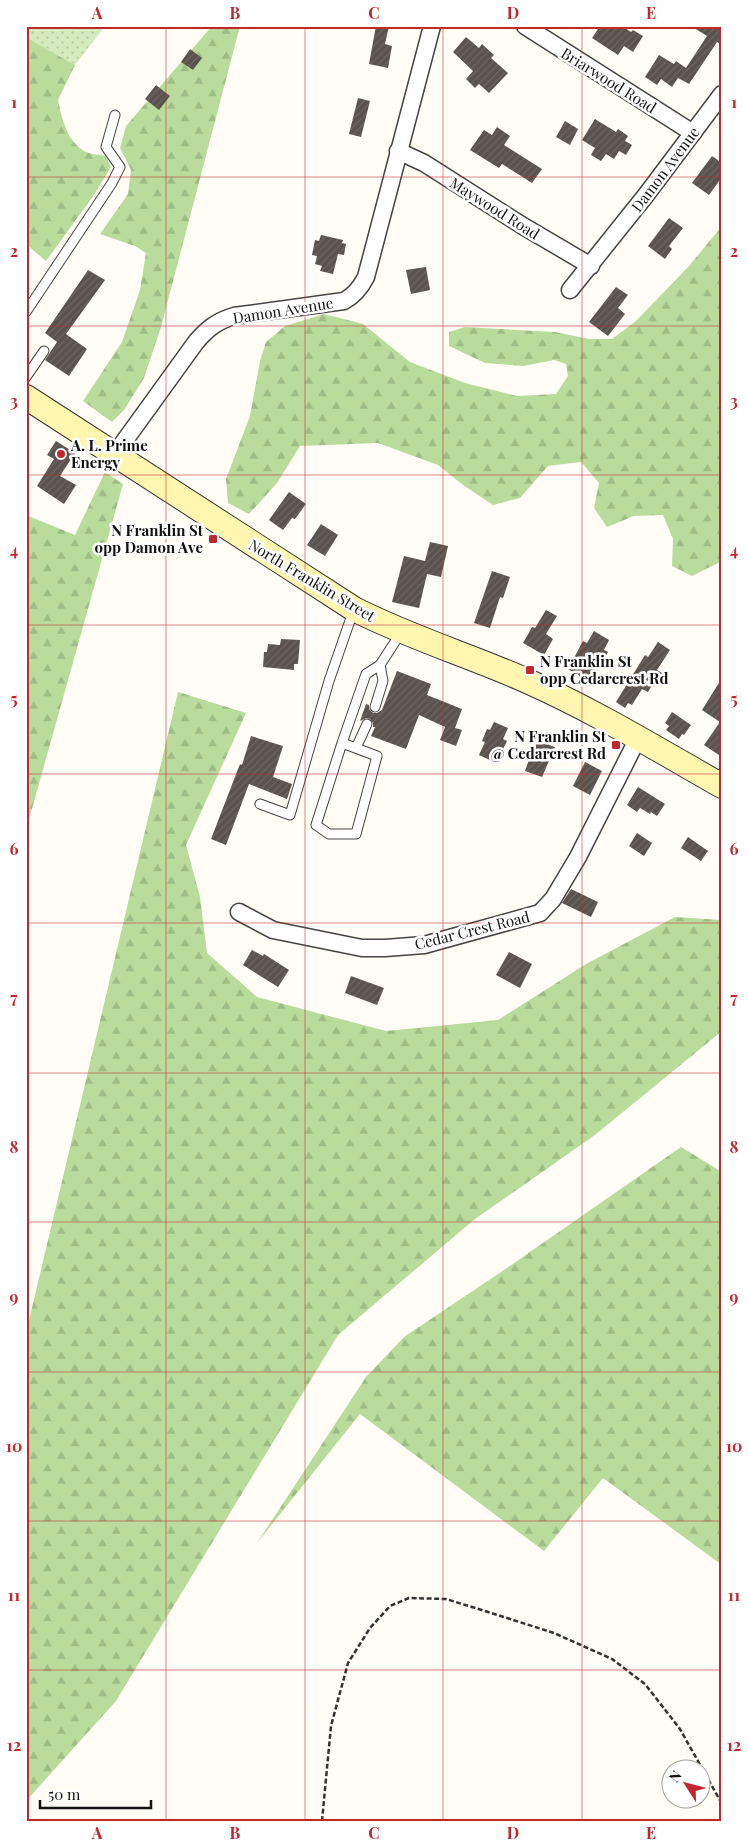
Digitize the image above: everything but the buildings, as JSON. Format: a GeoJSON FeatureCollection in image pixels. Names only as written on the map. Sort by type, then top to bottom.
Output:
{"type":"FeatureCollection","features":[{"type":"Feature","properties":{"kind":"main road","name":"North Franklin Street"},"geometry":{"type":"LineString","coordinates":[[26,397],[354,609],[402,631],[526,681],[575,704],[722,786]]}},
{"type":"Feature","properties":{"kind":"street","name":"Damon Avenue"},"geometry":{"type":"LineString","coordinates":[[114,454],[196,342],[210,327],[218,322],[243,315],[336,303],[356,292],[366,277],[432,26]]}},
{"type":"Feature","properties":{"kind":"street","name":"Briarwood Road"},"geometry":{"type":"LineString","coordinates":[[525,26],[693,133]]}},
{"type":"Feature","properties":{"kind":"street","name":"Damon Avenue"},"geometry":{"type":"LineString","coordinates":[[570,290],[591,266],[722,94]]}},
{"type":"Feature","properties":{"kind":"street","name":"Maywood Road"},"geometry":{"type":"LineString","coordinates":[[398,151],[415,158],[591,266]]}},
{"type":"Feature","properties":{"kind":"street","name":"Cedar Crest Road"},"geometry":{"type":"LineString","coordinates":[[239,912],[273,930],[362,948],[424,945],[540,913],[553,899],[578,857],[638,738]]}},
{"type":"Feature","properties":{"kind":"lane"},"geometry":{"type":"LineString","coordinates":[[26,312],[112,183],[120,167],[106,147],[115,115]]}},
{"type":"Feature","properties":{"kind":"lane"},"geometry":{"type":"LineString","coordinates":[[26,378],[44,351]]}},
{"type":"Feature","properties":{"kind":"lane"},"geometry":{"type":"LineString","coordinates":[[260,804],[290,815],[329,681],[354,609]]}},
{"type":"Feature","properties":{"kind":"lane"},"geometry":{"type":"LineString","coordinates":[[342,743],[377,756],[356,834],[329,834],[316,825],[342,743],[366,674],[380,666],[402,631]]}},
{"type":"Feature","properties":{"kind":"lane"},"geometry":{"type":"LineString","coordinates":[[375,707],[383,681],[380,666]]}},
{"type":"Feature","properties":{"kind":"lane"},"geometry":{"type":"LineString","coordinates":[[356,748],[367,724]]}},
{"type":"Feature","properties":{"kind":"path"},"geometry":{"type":"LineString","coordinates":[[322,1821],[331,1726],[348,1663],[370,1628],[390,1606],[409,1598],[446,1600],[485,1611],[554,1633],[612,1659],[645,1684],[674,1721],[722,1804]]}},
{"type":"Feature","properties":{"kind":"green space"},"geometry":{"type":"Polygon","coordinates":[[[26,26],[105,26],[75,65],[26,37],[26,26]]]}},
{"type":"Feature","properties":{"kind":"green space"},"geometry":{"type":"Polygon","coordinates":[[[212,26],[240,26],[161,327],[144,378],[124,410],[112,422],[83,401],[122,342],[140,290],[146,253],[135,246],[100,234],[128,194],[131,170],[120,148],[126,126],[212,26]]]}},
{"type":"Feature","properties":{"kind":"green space"},"geometry":{"type":"Polygon","coordinates":[[[26,37],[75,65],[58,100],[66,129],[80,148],[88,153],[106,156],[111,167],[94,195],[46,261],[26,244],[26,37]]]}},
{"type":"Feature","properties":{"kind":"green space"},"geometry":{"type":"Polygon","coordinates":[[[722,226],[722,561],[692,576],[672,566],[673,539],[663,515],[634,516],[607,527],[594,508],[599,483],[581,462],[548,466],[520,498],[493,505],[438,465],[378,443],[300,446],[277,483],[249,514],[228,503],[226,479],[250,416],[260,361],[266,342],[285,326],[324,314],[363,324],[410,362],[465,383],[517,396],[556,394],[568,376],[566,364],[554,360],[523,366],[485,363],[449,346],[449,332],[465,327],[555,332],[589,339],[612,339],[636,321],[689,266],[722,226]]]}},
{"type":"Feature","properties":{"kind":"green space"},"geometry":{"type":"Polygon","coordinates":[[[105,472],[123,484],[26,830],[26,515],[75,535],[105,472]]]}},
{"type":"Feature","properties":{"kind":"green space"},"geometry":{"type":"Polygon","coordinates":[[[178,692],[246,713],[186,845],[200,897],[207,953],[257,997],[386,1031],[498,1020],[586,964],[675,917],[722,920],[722,1031],[595,1135],[475,1219],[338,1335],[116,1701],[26,1801],[26,1333],[178,692]]]}},
{"type":"Feature","properties":{"kind":"green space"},"geometry":{"type":"Polygon","coordinates":[[[681,1147],[722,1172],[722,1565],[603,1478],[544,1551],[360,1414],[257,1543],[366,1377],[404,1337],[681,1147]]]}},
{"type":"Feature","properties":{"kind":"place","name":"A. L. Prime Energy"},"geometry":{"type":"Point","coordinates":[61,454]}},
{"type":"Feature","properties":{"kind":"place","name":"N Franklin St opp Damon Ave"},"geometry":{"type":"Point","coordinates":[213,539]}},
{"type":"Feature","properties":{"kind":"place","name":"N Franklin St opp Cedarcrest Rd"},"geometry":{"type":"Point","coordinates":[530,670]}},
{"type":"Feature","properties":{"kind":"place","name":"N Franklin St @ Cedarcrest Rd"},"geometry":{"type":"Point","coordinates":[616,745]}}]}
